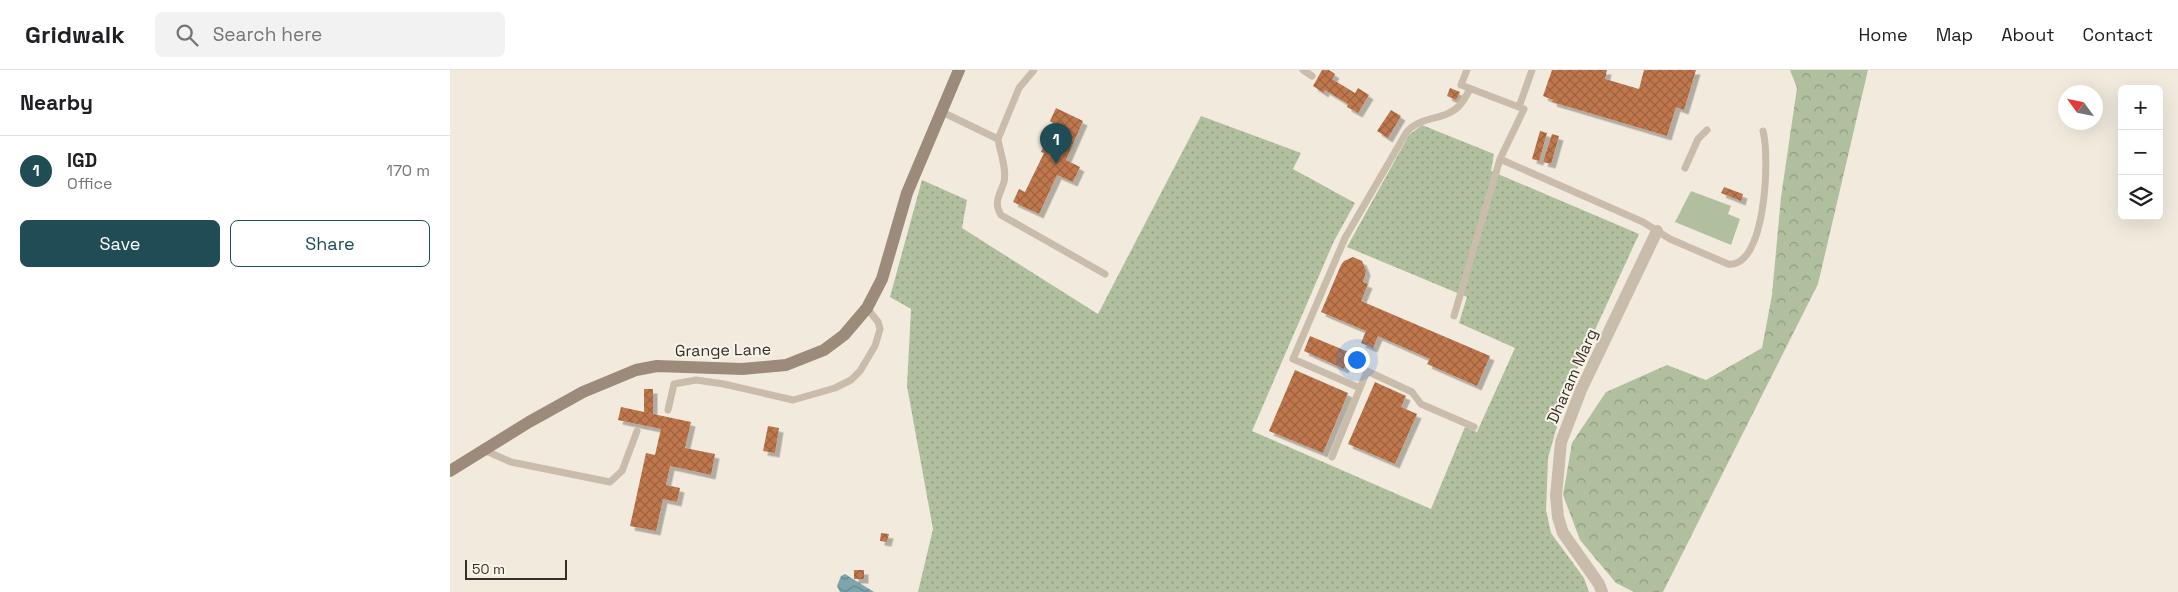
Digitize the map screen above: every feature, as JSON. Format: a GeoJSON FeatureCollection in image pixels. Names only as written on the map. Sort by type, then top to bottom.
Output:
{"type":"FeatureCollection","features":[{"type":"Feature","properties":{"kind":"street","name":"Grange Lane"},"geometry":{"type":"LineString","coordinates":[[450,471],[583,392],[636,370],[657,366],[766,367],[786,365],[824,350],[844,335],[867,308],[882,279],[907,193],[940,111],[959,70]]}},
{"type":"Feature","properties":{"kind":"street","name":"Dharam Marg"},"geometry":{"type":"LineString","coordinates":[[1602,592],[1563,532],[1558,517],[1556,496],[1561,442],[1581,390],[1657,231]]}},
{"type":"Feature","properties":{"kind":"lane"},"geometry":{"type":"LineString","coordinates":[[1034,70],[1019,88],[998,139],[1005,170],[1004,181],[997,201],[997,209],[1001,215],[1105,274]]}},
{"type":"Feature","properties":{"kind":"lane"},"geometry":{"type":"LineString","coordinates":[[1303,70],[1312,76]]}},
{"type":"Feature","properties":{"kind":"lane"},"geometry":{"type":"LineString","coordinates":[[1454,316],[1500,159],[1524,109],[1461,85],[1467,70]]}},
{"type":"Feature","properties":{"kind":"lane"},"geometry":{"type":"LineString","coordinates":[[1519,107],[1532,70]]}},
{"type":"Feature","properties":{"kind":"lane"},"geometry":{"type":"LineString","coordinates":[[1360,388],[1293,359],[1345,238],[1406,133],[1415,124],[1453,111],[1460,106],[1470,89]]}},
{"type":"Feature","properties":{"kind":"lane"},"geometry":{"type":"LineString","coordinates":[[940,111],[998,139]]}},
{"type":"Feature","properties":{"kind":"lane"},"geometry":{"type":"LineString","coordinates":[[1685,168],[1698,139],[1707,130]]}},
{"type":"Feature","properties":{"kind":"lane"},"geometry":{"type":"LineString","coordinates":[[1500,159],[1643,222],[1670,239],[1734,265],[1744,259],[1759,229],[1765,176],[1765,138],[1763,132]]}},
{"type":"Feature","properties":{"kind":"lane"},"geometry":{"type":"LineString","coordinates":[[668,410],[674,384],[696,380],[724,384],[793,400],[851,380],[860,371],[875,346],[880,329],[878,322],[867,308]]}},
{"type":"Feature","properties":{"kind":"lane"},"geometry":{"type":"LineString","coordinates":[[1332,457],[1367,371],[1412,392],[1421,404],[1474,427]]}},
{"type":"Feature","properties":{"kind":"lane"},"geometry":{"type":"LineString","coordinates":[[484,450],[510,462],[610,482],[622,471],[638,431]]}},
{"type":"Feature","properties":{"kind":"green space"},"geometry":{"type":"Polygon","coordinates":[[[1790,70],[1868,70],[1818,284],[1663,592],[1634,592],[1616,583],[1580,540],[1563,495],[1572,443],[1606,392],[1667,365],[1706,380],[1762,348],[1772,295],[1781,197],[1797,88],[1790,70]]]}},
{"type":"Feature","properties":{"kind":"green space"},"geometry":{"type":"Polygon","coordinates":[[[1201,116],[1301,153],[1293,169],[1355,203],[1334,241],[1252,431],[1431,509],[1465,427],[1477,432],[1515,348],[1459,323],[1467,297],[1347,247],[1409,135],[1422,125],[1494,154],[1491,171],[1639,234],[1567,391],[1548,458],[1546,510],[1551,533],[1584,578],[1589,592],[918,592],[933,529],[907,386],[911,309],[890,297],[922,180],[967,200],[962,228],[1098,314],[1201,116]]]}},
{"type":"Feature","properties":{"kind":"green space"},"geometry":{"type":"Polygon","coordinates":[[[1691,191],[1731,206],[1728,214],[1740,219],[1731,245],[1675,222],[1691,191]]]}},
{"type":"Feature","properties":{"kind":"water"},"geometry":{"type":"Polygon","coordinates":[[[845,574],[874,592],[840,592],[837,586],[841,576],[845,574]]]}},
{"type":"Feature","properties":{"kind":"building"},"geometry":{"type":"Polygon","coordinates":[[[1322,70],[1329,70],[1335,74],[1332,79],[1355,93],[1358,88],[1369,95],[1358,113],[1347,107],[1348,104],[1325,90],[1324,93],[1313,86],[1322,70]]]}},
{"type":"Feature","properties":{"kind":"building"},"geometry":{"type":"Polygon","coordinates":[[[1552,70],[1607,70],[1605,79],[1639,89],[1644,70],[1696,70],[1684,110],[1676,107],[1667,136],[1552,102],[1553,100],[1543,96],[1552,70]]]}},
{"type":"Feature","properties":{"kind":"building"},"geometry":{"type":"Polygon","coordinates":[[[1450,88],[1460,92],[1456,100],[1447,96],[1450,88]]]}},
{"type":"Feature","properties":{"kind":"building"},"geometry":{"type":"Polygon","coordinates":[[[1056,108],[1083,121],[1066,160],[1080,167],[1073,182],[1057,175],[1039,214],[1013,202],[1019,189],[1025,192],[1044,153],[1041,152],[1055,124],[1050,121],[1056,108]]]}},
{"type":"Feature","properties":{"kind":"building"},"geometry":{"type":"Polygon","coordinates":[[[1391,110],[1401,116],[1388,138],[1377,131],[1391,110]]]}},
{"type":"Feature","properties":{"kind":"building"},"geometry":{"type":"Polygon","coordinates":[[[1540,131],[1547,133],[1539,161],[1532,159],[1540,131]]]}},
{"type":"Feature","properties":{"kind":"building"},"geometry":{"type":"Polygon","coordinates":[[[1552,134],[1559,136],[1551,164],[1543,162],[1552,134]]]}},
{"type":"Feature","properties":{"kind":"building"},"geometry":{"type":"Polygon","coordinates":[[[1724,187],[1743,194],[1741,201],[1721,193],[1724,187]]]}},
{"type":"Feature","properties":{"kind":"building"},"geometry":{"type":"Polygon","coordinates":[[[1353,257],[1362,261],[1366,271],[1363,282],[1368,284],[1361,301],[1490,356],[1477,386],[1427,364],[1430,359],[1378,336],[1373,348],[1361,343],[1366,331],[1321,312],[1341,265],[1344,261],[1353,257]]]}},
{"type":"Feature","properties":{"kind":"building"},"geometry":{"type":"Polygon","coordinates":[[[1310,336],[1351,353],[1344,369],[1304,351],[1310,336]]]}},
{"type":"Feature","properties":{"kind":"building"},"geometry":{"type":"Polygon","coordinates":[[[1295,370],[1348,393],[1323,453],[1269,431],[1295,370]]]}},
{"type":"Feature","properties":{"kind":"building"},"geometry":{"type":"Polygon","coordinates":[[[1375,382],[1406,396],[1401,407],[1417,414],[1395,464],[1348,444],[1375,382]]]}},
{"type":"Feature","properties":{"kind":"building"},"geometry":{"type":"Polygon","coordinates":[[[644,389],[653,389],[653,414],[691,422],[685,448],[715,454],[711,475],[670,466],[666,485],[680,488],[677,502],[663,499],[656,531],[630,526],[646,453],[655,455],[661,429],[618,420],[621,407],[644,412],[644,389]]]}},
{"type":"Feature","properties":{"kind":"building"},"geometry":{"type":"Polygon","coordinates":[[[768,426],[779,428],[775,453],[763,451],[768,426]]]}},
{"type":"Feature","properties":{"kind":"building"},"geometry":{"type":"Polygon","coordinates":[[[881,533],[889,534],[887,542],[880,541],[881,533]]]}},
{"type":"Feature","properties":{"kind":"building"},"geometry":{"type":"Polygon","coordinates":[[[854,570],[864,570],[864,579],[854,579],[854,570]]]}},
{"type":"Feature","properties":{"kind":"place","name":"IGD"},"geometry":{"type":"Point","coordinates":[1056,164]}}]}
